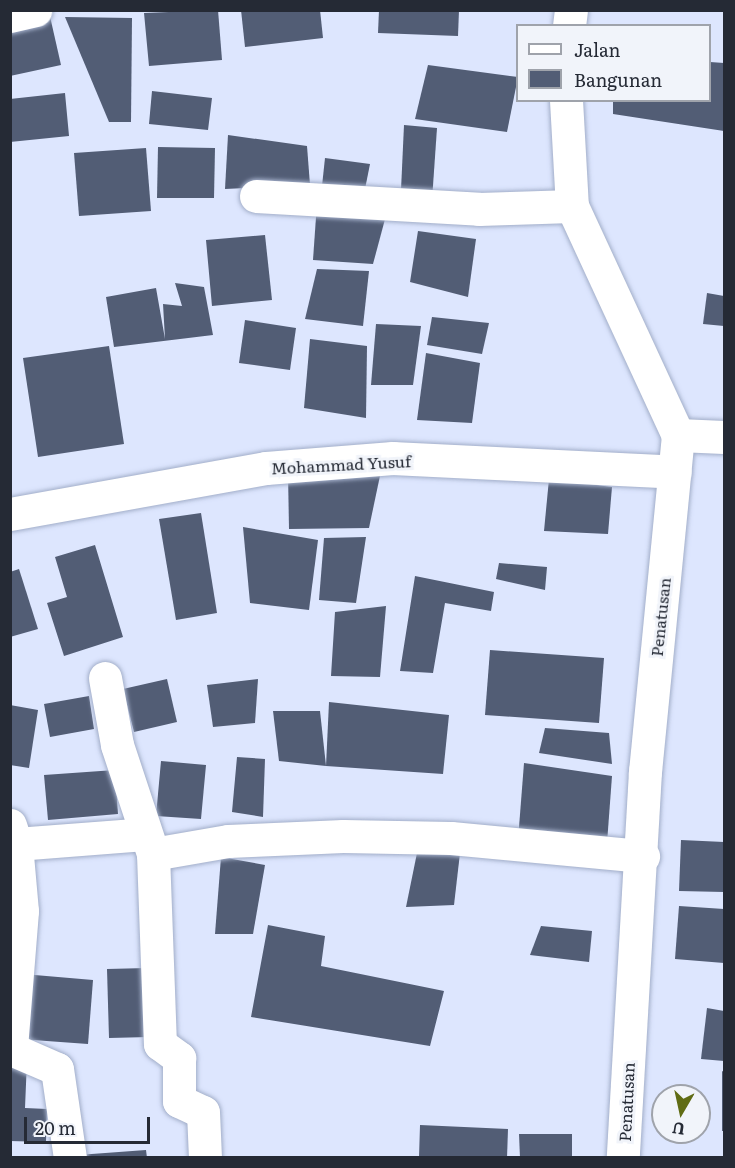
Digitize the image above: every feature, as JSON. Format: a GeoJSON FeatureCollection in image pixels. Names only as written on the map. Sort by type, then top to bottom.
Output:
{"type":"FeatureCollection","features":[{"type":"Feature","properties":{"kind":"street"},"geometry":{"type":"LineString","coordinates":[[10,16],[35,10]]}},
{"type":"Feature","properties":{"kind":"street","name":"Penatusan"},"geometry":{"type":"LineString","coordinates":[[566,102],[572,206],[678,435],[645,771],[643,856],[623,1158]]}},
{"type":"Feature","properties":{"kind":"street"},"geometry":{"type":"LineString","coordinates":[[256,196],[479,209],[572,206]]}},
{"type":"Feature","properties":{"kind":"street"},"geometry":{"type":"LineString","coordinates":[[678,435],[724,437]]}},
{"type":"Feature","properties":{"kind":"street","name":"Mohammad Yusuf"},"geometry":{"type":"LineString","coordinates":[[10,514],[266,468],[393,458],[675,472]]}},
{"type":"Feature","properties":{"kind":"street"},"geometry":{"type":"LineString","coordinates":[[105,678],[117,745],[149,844],[160,1044],[179,1058],[179,1101],[203,1112],[205,1158]]}},
{"type":"Feature","properties":{"kind":"street"},"geometry":{"type":"LineString","coordinates":[[70,1158],[57,1069],[11,1048],[22,911],[13,835],[149,844],[343,836],[451,838],[643,856]]}},
{"type":"Feature","properties":{"kind":"building"},"geometry":{"type":"Polygon","coordinates":[[[218,10],[222,60],[149,66],[144,13],[218,10]]]}},
{"type":"Feature","properties":{"kind":"building"},"geometry":{"type":"Polygon","coordinates":[[[241,10],[320,10],[323,38],[245,47],[241,10]]]}},
{"type":"Feature","properties":{"kind":"building"},"geometry":{"type":"Polygon","coordinates":[[[379,10],[459,10],[458,36],[378,33],[379,10]]]}},
{"type":"Feature","properties":{"kind":"building"},"geometry":{"type":"Polygon","coordinates":[[[49,12],[61,65],[10,76],[10,21],[49,12]]]}},
{"type":"Feature","properties":{"kind":"building"},"geometry":{"type":"Polygon","coordinates":[[[65,17],[132,18],[131,122],[109,122],[65,17]]]}},
{"type":"Feature","properties":{"kind":"building"},"geometry":{"type":"Polygon","coordinates":[[[711,62],[724,63],[724,131],[613,114],[613,102],[711,102],[711,62]]]}},
{"type":"Feature","properties":{"kind":"building"},"geometry":{"type":"Polygon","coordinates":[[[428,65],[516,77],[507,132],[415,119],[428,65]]]}},
{"type":"Feature","properties":{"kind":"building"},"geometry":{"type":"Polygon","coordinates":[[[152,91],[212,98],[208,130],[149,124],[152,91]]]}},
{"type":"Feature","properties":{"kind":"building"},"geometry":{"type":"Polygon","coordinates":[[[65,93],[69,136],[10,142],[10,99],[65,93]]]}},
{"type":"Feature","properties":{"kind":"building"},"geometry":{"type":"Polygon","coordinates":[[[404,125],[437,128],[432,200],[401,190],[404,125]]]}},
{"type":"Feature","properties":{"kind":"building"},"geometry":{"type":"Polygon","coordinates":[[[228,135],[307,146],[310,185],[225,189],[228,135]]]}},
{"type":"Feature","properties":{"kind":"building"},"geometry":{"type":"Polygon","coordinates":[[[158,147],[215,148],[214,198],[157,198],[158,147]]]}},
{"type":"Feature","properties":{"kind":"building"},"geometry":{"type":"Polygon","coordinates":[[[146,148],[151,211],[79,216],[74,153],[146,148]]]}},
{"type":"Feature","properties":{"kind":"building"},"geometry":{"type":"Polygon","coordinates":[[[325,158],[370,164],[365,189],[322,186],[325,158]]]}},
{"type":"Feature","properties":{"kind":"building"},"geometry":{"type":"Polygon","coordinates":[[[317,203],[388,208],[373,264],[313,260],[317,203]]]}},
{"type":"Feature","properties":{"kind":"building"},"geometry":{"type":"Polygon","coordinates":[[[418,231],[476,239],[468,297],[410,282],[418,231]]]}},
{"type":"Feature","properties":{"kind":"building"},"geometry":{"type":"Polygon","coordinates":[[[265,235],[272,300],[212,306],[206,240],[265,235]]]}},
{"type":"Feature","properties":{"kind":"building"},"geometry":{"type":"Polygon","coordinates":[[[317,269],[369,271],[363,326],[305,319],[317,269]]]}},
{"type":"Feature","properties":{"kind":"building"},"geometry":{"type":"Polygon","coordinates":[[[175,283],[204,287],[213,335],[114,347],[106,297],[156,288],[165,339],[163,304],[182,306],[175,283]]]}},
{"type":"Feature","properties":{"kind":"building"},"geometry":{"type":"Polygon","coordinates":[[[707,293],[724,296],[724,326],[703,324],[707,293]]]}},
{"type":"Feature","properties":{"kind":"building"},"geometry":{"type":"Polygon","coordinates":[[[432,317],[489,323],[482,354],[427,345],[432,317]]]}},
{"type":"Feature","properties":{"kind":"building"},"geometry":{"type":"Polygon","coordinates":[[[245,320],[296,328],[290,370],[239,363],[245,320]]]}},
{"type":"Feature","properties":{"kind":"building"},"geometry":{"type":"Polygon","coordinates":[[[376,324],[421,326],[413,385],[371,385],[376,324]]]}},
{"type":"Feature","properties":{"kind":"building"},"geometry":{"type":"Polygon","coordinates":[[[310,339],[367,346],[366,418],[304,408],[310,339]]]}},
{"type":"Feature","properties":{"kind":"building"},"geometry":{"type":"Polygon","coordinates":[[[109,346],[124,444],[38,457],[23,358],[109,346]]]}},
{"type":"Feature","properties":{"kind":"building"},"geometry":{"type":"Polygon","coordinates":[[[426,353],[480,363],[472,423],[417,420],[426,353]]]}},
{"type":"Feature","properties":{"kind":"building"},"geometry":{"type":"Polygon","coordinates":[[[381,471],[369,528],[289,529],[288,473],[381,471]]]}},
{"type":"Feature","properties":{"kind":"building"},"geometry":{"type":"Polygon","coordinates":[[[549,479],[612,487],[608,534],[544,531],[549,479]]]}},
{"type":"Feature","properties":{"kind":"building"},"geometry":{"type":"Polygon","coordinates":[[[201,513],[217,613],[176,620],[159,519],[201,513]]]}},
{"type":"Feature","properties":{"kind":"building"},"geometry":{"type":"Polygon","coordinates":[[[243,527],[318,540],[309,610],[250,603],[243,527]]]}},
{"type":"Feature","properties":{"kind":"building"},"geometry":{"type":"Polygon","coordinates":[[[366,537],[356,603],[319,600],[324,538],[366,537]]]}},
{"type":"Feature","properties":{"kind":"building"},"geometry":{"type":"Polygon","coordinates":[[[95,545],[123,637],[64,656],[47,603],[67,597],[55,557],[95,545]]]}},
{"type":"Feature","properties":{"kind":"building"},"geometry":{"type":"Polygon","coordinates":[[[499,563],[547,567],[545,590],[496,579],[499,563]]]}},
{"type":"Feature","properties":{"kind":"building"},"geometry":{"type":"Polygon","coordinates":[[[19,569],[38,629],[10,637],[10,572],[19,569]]]}},
{"type":"Feature","properties":{"kind":"building"},"geometry":{"type":"Polygon","coordinates":[[[415,576],[494,592],[491,611],[445,603],[433,673],[400,671],[415,576]]]}},
{"type":"Feature","properties":{"kind":"building"},"geometry":{"type":"Polygon","coordinates":[[[386,606],[380,677],[331,676],[335,612],[386,606]]]}},
{"type":"Feature","properties":{"kind":"building"},"geometry":{"type":"Polygon","coordinates":[[[490,650],[604,658],[599,723],[485,715],[490,650]]]}},
{"type":"Feature","properties":{"kind":"building"},"geometry":{"type":"Polygon","coordinates":[[[167,679],[177,722],[134,732],[123,689],[167,679]]]}},
{"type":"Feature","properties":{"kind":"building"},"geometry":{"type":"Polygon","coordinates":[[[258,679],[255,723],[213,727],[207,685],[258,679]]]}},
{"type":"Feature","properties":{"kind":"building"},"geometry":{"type":"Polygon","coordinates":[[[89,696],[94,729],[50,737],[44,704],[89,696]]]}},
{"type":"Feature","properties":{"kind":"building"},"geometry":{"type":"Polygon","coordinates":[[[329,702],[449,715],[443,774],[326,766],[329,702]]]}},
{"type":"Feature","properties":{"kind":"building"},"geometry":{"type":"Polygon","coordinates":[[[10,705],[38,710],[29,768],[10,765],[10,705]]]}},
{"type":"Feature","properties":{"kind":"building"},"geometry":{"type":"Polygon","coordinates":[[[273,711],[320,711],[326,766],[279,761],[273,711]]]}},
{"type":"Feature","properties":{"kind":"building"},"geometry":{"type":"Polygon","coordinates":[[[545,728],[609,733],[612,764],[539,753],[545,728]]]}},
{"type":"Feature","properties":{"kind":"building"},"geometry":{"type":"Polygon","coordinates":[[[237,757],[265,759],[263,817],[232,812],[237,757]]]}},
{"type":"Feature","properties":{"kind":"building"},"geometry":{"type":"Polygon","coordinates":[[[161,761],[206,765],[201,819],[156,816],[161,761]]]}},
{"type":"Feature","properties":{"kind":"building"},"geometry":{"type":"Polygon","coordinates":[[[524,763],[612,776],[607,843],[518,840],[524,763]]]}},
{"type":"Feature","properties":{"kind":"building"},"geometry":{"type":"Polygon","coordinates":[[[115,770],[118,814],[48,820],[44,775],[115,770]]]}},
{"type":"Feature","properties":{"kind":"building"},"geometry":{"type":"Polygon","coordinates":[[[681,840],[724,842],[724,892],[679,891],[681,840]]]}},
{"type":"Feature","properties":{"kind":"building"},"geometry":{"type":"Polygon","coordinates":[[[417,853],[460,853],[454,905],[406,907],[417,853]]]}},
{"type":"Feature","properties":{"kind":"building"},"geometry":{"type":"Polygon","coordinates":[[[221,857],[265,865],[253,934],[215,934],[221,857]]]}},
{"type":"Feature","properties":{"kind":"building"},"geometry":{"type":"Polygon","coordinates":[[[679,906],[724,909],[724,963],[675,959],[679,906]]]}},
{"type":"Feature","properties":{"kind":"building"},"geometry":{"type":"Polygon","coordinates":[[[268,925],[325,936],[321,966],[444,991],[430,1046],[251,1017],[268,925]]]}},
{"type":"Feature","properties":{"kind":"building"},"geometry":{"type":"Polygon","coordinates":[[[541,926],[592,931],[589,962],[530,955],[541,926]]]}},
{"type":"Feature","properties":{"kind":"building"},"geometry":{"type":"Polygon","coordinates":[[[147,968],[149,1037],[109,1038],[107,969],[147,968]]]}},
{"type":"Feature","properties":{"kind":"building"},"geometry":{"type":"Polygon","coordinates":[[[23,974],[93,980],[88,1044],[19,1039],[23,974]]]}},
{"type":"Feature","properties":{"kind":"building"},"geometry":{"type":"Polygon","coordinates":[[[707,1008],[724,1011],[724,1061],[701,1059],[707,1008]]]}},
{"type":"Feature","properties":{"kind":"building"},"geometry":{"type":"Polygon","coordinates":[[[10,1059],[27,1060],[25,1108],[47,1109],[46,1142],[10,1141],[10,1059]]]}},
{"type":"Feature","properties":{"kind":"building"},"geometry":{"type":"Polygon","coordinates":[[[722,1071],[724,1072],[724,1131],[722,1131],[722,1071]]]}},
{"type":"Feature","properties":{"kind":"building"},"geometry":{"type":"Polygon","coordinates":[[[420,1125],[508,1129],[507,1158],[419,1158],[420,1125]]]}},
{"type":"Feature","properties":{"kind":"building"},"geometry":{"type":"Polygon","coordinates":[[[519,1134],[572,1134],[572,1158],[520,1158],[519,1134]]]}},
{"type":"Feature","properties":{"kind":"building"},"geometry":{"type":"Polygon","coordinates":[[[146,1150],[147,1158],[78,1158],[78,1155],[146,1150]]]}}]}
